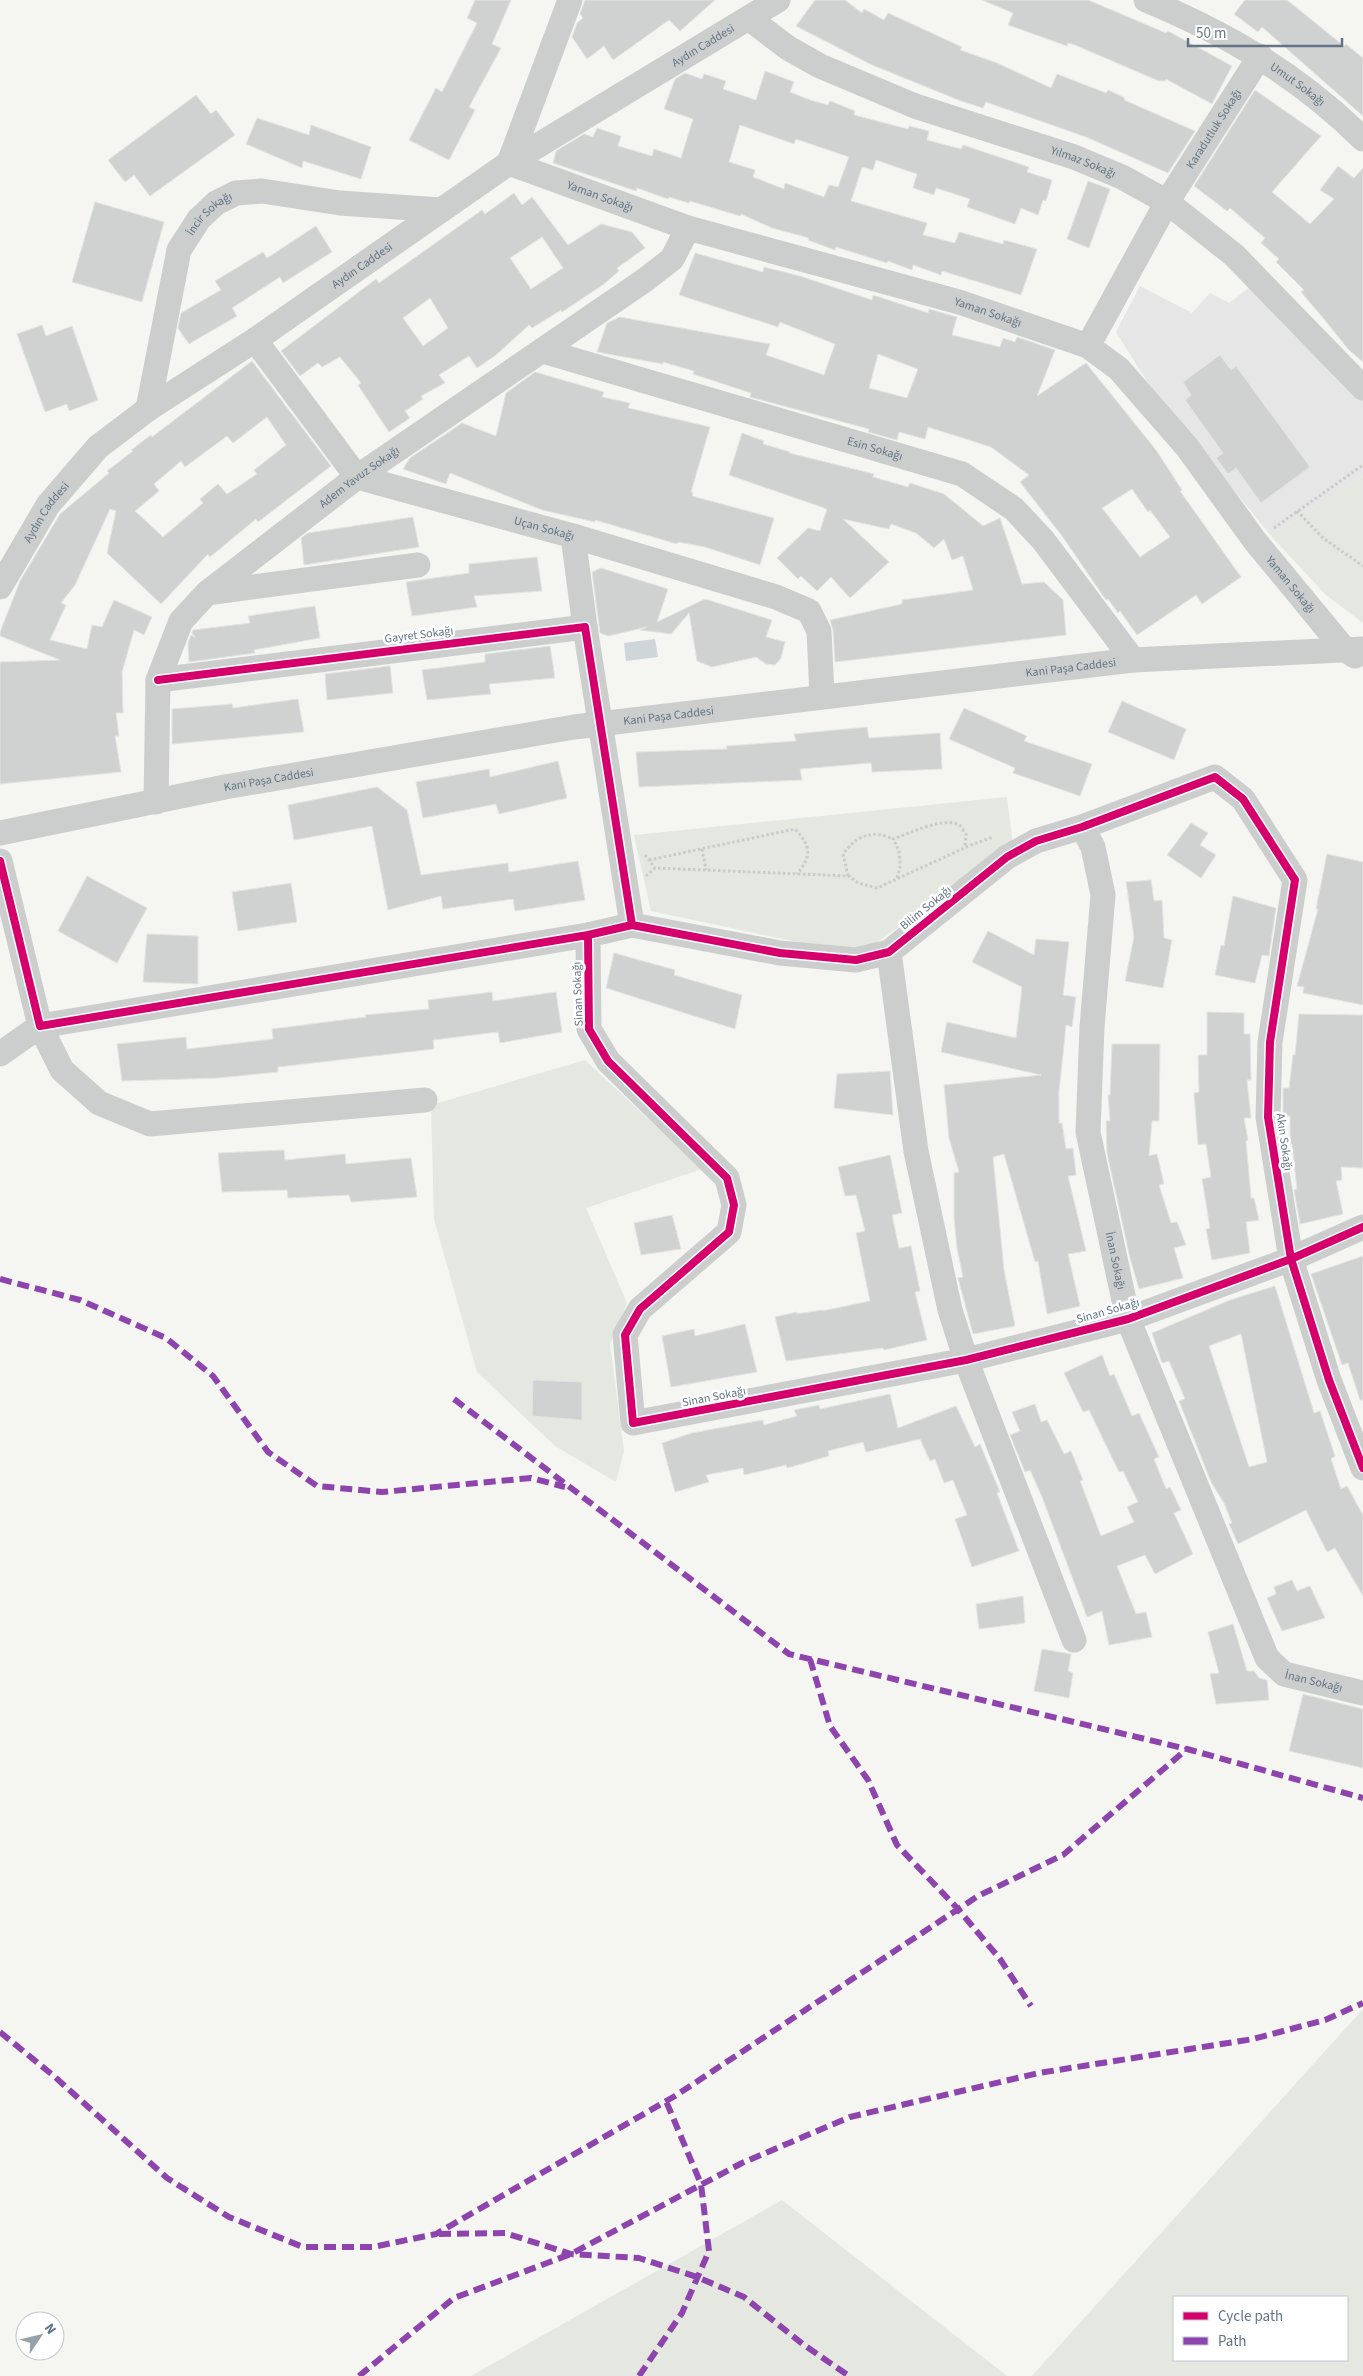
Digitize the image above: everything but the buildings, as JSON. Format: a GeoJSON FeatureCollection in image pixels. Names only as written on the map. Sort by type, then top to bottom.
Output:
{"type":"FeatureCollection","features":[{"type":"Feature","properties":{"kind":"street"},"geometry":{"type":"LineString","coordinates":[[509,162],[570,0]]}},
{"type":"Feature","properties":{"kind":"street","name":"Aydın Caddesi"},"geometry":{"type":"LineString","coordinates":[[0,587],[48,505],[98,447],[148,409],[255,340],[509,162],[750,19],[778,0]]}},
{"type":"Feature","properties":{"kind":"street","name":"Umut Sokağı"},"geometry":{"type":"LineString","coordinates":[[1146,0],[1193,19],[1260,56],[1338,115],[1363,139]]}},
{"type":"Feature","properties":{"kind":"street","name":"Yılmaz Sokağı"},"geometry":{"type":"LineString","coordinates":[[750,19],[788,48],[820,66],[915,106],[1074,157],[1122,177],[1167,202],[1234,256],[1363,388]]}},
{"type":"Feature","properties":{"kind":"street","name":"Karadutluk Sokağı"},"geometry":{"type":"LineString","coordinates":[[1088,346],[1167,202],[1260,56]]}},
{"type":"Feature","properties":{"kind":"street","name":"Yaman Sokağı"},"geometry":{"type":"LineString","coordinates":[[509,162],[688,228],[959,302],[1088,346],[1119,369],[1187,447],[1255,541],[1356,653]]}},
{"type":"Feature","properties":{"kind":"street","name":"İncir Sokağı"},"geometry":{"type":"LineString","coordinates":[[148,409],[179,250],[199,219],[216,203],[236,193],[262,191],[340,203],[441,210]]}},
{"type":"Feature","properties":{"kind":"street","name":"Adem Yavuz Sokağı"},"geometry":{"type":"LineString","coordinates":[[156,802],[158,680],[181,621],[207,593],[357,477],[645,280],[672,259],[688,228]]}},
{"type":"Feature","properties":{"kind":"street"},"geometry":{"type":"LineString","coordinates":[[255,340],[357,477]]}},
{"type":"Feature","properties":{"kind":"street","name":"Esin Sokağı"},"geometry":{"type":"LineString","coordinates":[[543,351],[962,474],[1014,509],[1043,540],[1134,660]]}},
{"type":"Feature","properties":{"kind":"street","name":"Uçan Sokağı"},"geometry":{"type":"LineString","coordinates":[[357,477],[573,536],[776,596],[809,611],[819,632],[822,696]]}},
{"type":"Feature","properties":{"kind":"street"},"geometry":{"type":"LineString","coordinates":[[0,1054],[40,1026],[588,935],[632,925],[602,724],[585,627],[573,536]]}},
{"type":"Feature","properties":{"kind":"street"},"geometry":{"type":"LineString","coordinates":[[207,593],[418,565]]}},
{"type":"Feature","properties":{"kind":"street","name":"Gayret Sokağı"},"geometry":{"type":"LineString","coordinates":[[158,680],[585,627]]}},
{"type":"Feature","properties":{"kind":"street","name":"Kani Paşa Caddesi"},"geometry":{"type":"LineString","coordinates":[[0,833],[225,787],[602,724],[822,696],[1134,660],[1356,653]]}},
{"type":"Feature","properties":{"kind":"street","name":"Bilim Sokağı"},"geometry":{"type":"LineString","coordinates":[[632,925],[780,954],[856,960],[889,952],[1007,857],[1036,841],[1082,827],[1216,777]]}},
{"type":"Feature","properties":{"kind":"street","name":"Akın Sokağı"},"geometry":{"type":"LineString","coordinates":[[1216,777],[1243,799],[1295,880],[1270,1042],[1268,1117],[1291,1258],[1329,1380],[1363,1468]]}},
{"type":"Feature","properties":{"kind":"street","name":"İnan Sokağı"},"geometry":{"type":"LineString","coordinates":[[1082,827],[1093,847],[1103,895],[1092,1027],[1088,1132],[1128,1319],[1267,1658],[1284,1674],[1363,1693]]}},
{"type":"Feature","properties":{"kind":"street"},"geometry":{"type":"LineString","coordinates":[[0,861],[40,1026],[62,1070],[99,1103],[150,1124],[425,1100]]}},
{"type":"Feature","properties":{"kind":"street","name":"Sinan Sokağı"},"geometry":{"type":"LineString","coordinates":[[588,935],[589,1028],[608,1061],[727,1178],[734,1205],[729,1232],[640,1310],[625,1335],[633,1423],[966,1360],[1128,1319],[1291,1258],[1363,1227]]}},
{"type":"Feature","properties":{"kind":"street"},"geometry":{"type":"LineString","coordinates":[[889,952],[916,1151],[950,1310],[966,1360],[1074,1640]]}},
{"type":"Feature","properties":{"kind":"path"},"geometry":{"type":"LineString","coordinates":[[1255,541],[1363,464]]}},
{"type":"Feature","properties":{"kind":"path"},"geometry":{"type":"LineString","coordinates":[[1297,511],[1323,538],[1363,566]]}},
{"type":"Feature","properties":{"kind":"path"},"geometry":{"type":"LineString","coordinates":[[848,876],[843,854],[851,843],[862,836],[874,833],[893,839],[949,822],[959,825],[966,834],[964,848]]}},
{"type":"Feature","properties":{"kind":"path"},"geometry":{"type":"LineString","coordinates":[[649,860],[795,829],[806,843],[809,853],[806,863],[797,874]]}},
{"type":"Feature","properties":{"kind":"path"},"geometry":{"type":"LineString","coordinates":[[627,886],[638,883],[655,868],[848,876],[858,883],[878,888],[964,848],[996,836]]}},
{"type":"Feature","properties":{"kind":"path"},"geometry":{"type":"LineString","coordinates":[[893,839],[898,848],[900,858],[897,878]]}},
{"type":"Feature","properties":{"kind":"path"},"geometry":{"type":"LineString","coordinates":[[702,849],[706,870]]}},
{"type":"Feature","properties":{"kind":"shaded area"},"geometry":{"type":"Polygon","coordinates":[[[1140,286],[1192,313],[1210,293],[1229,303],[1249,288],[1363,392],[1363,476],[1271,536],[1150,386],[1116,332],[1140,286]]]}},
{"type":"Feature","properties":{"kind":"shaded area"},"geometry":{"type":"Polygon","coordinates":[[[1363,476],[1363,623],[1326,595],[1271,536],[1363,476]]]}},
{"type":"Feature","properties":{"kind":"shaded area"},"geometry":{"type":"Polygon","coordinates":[[[655,639],[658,657],[626,661],[624,643],[655,639]]]}},
{"type":"Feature","properties":{"kind":"shaded area"},"geometry":{"type":"Polygon","coordinates":[[[1007,797],[1013,846],[859,955],[651,911],[634,835],[1007,797]]]}},
{"type":"Feature","properties":{"kind":"shaded area"},"geometry":{"type":"Polygon","coordinates":[[[585,1060],[702,1169],[586,1208],[627,1303],[610,1344],[624,1451],[616,1482],[555,1446],[477,1372],[434,1219],[431,1105],[585,1060]]]}},
{"type":"Feature","properties":{"kind":"shaded area"},"geometry":{"type":"Polygon","coordinates":[[[1363,2009],[1363,2376],[1032,2376],[1363,2009]]]}},
{"type":"Feature","properties":{"kind":"shaded area"},"geometry":{"type":"Polygon","coordinates":[[[782,2200],[1007,2376],[471,2376],[782,2200]]]}},
{"type":"Feature","properties":{"kind":"marked path"},"geometry":{"type":"LineString","coordinates":[[0,1279],[80,1300],[166,1338],[213,1376],[268,1452],[317,1486],[382,1492],[531,1478],[565,1487]]}},
{"type":"Feature","properties":{"kind":"marked path"},"geometry":{"type":"LineString","coordinates":[[454,1399],[789,1654],[1187,1749],[1363,1798]]}},
{"type":"Feature","properties":{"kind":"marked path"},"geometry":{"type":"LineString","coordinates":[[810,1659],[830,1726],[868,1780],[897,1845],[958,1909],[1000,1959],[1031,2006]]}},
{"type":"Feature","properties":{"kind":"marked path"},"geometry":{"type":"LineString","coordinates":[[0,2032],[55,2077],[167,2178],[229,2217],[303,2247],[373,2247],[436,2234],[675,2096],[978,1896],[1063,1855],[1187,1749]]}},
{"type":"Feature","properties":{"kind":"marked path"},"geometry":{"type":"LineString","coordinates":[[359,2376],[454,2298],[571,2254],[742,2163],[850,2117],[1039,2073],[1253,2039],[1325,2020],[1363,2003]]}},
{"type":"Feature","properties":{"kind":"marked path"},"geometry":{"type":"LineString","coordinates":[[639,2376],[682,2313],[709,2251],[701,2184],[666,2101]]}},
{"type":"Feature","properties":{"kind":"marked path"},"geometry":{"type":"LineString","coordinates":[[439,2234],[505,2233],[571,2254],[639,2258],[697,2277],[744,2297],[804,2345],[849,2376]]}},
{"type":"Feature","properties":{"kind":"cycle path"},"geometry":{"type":"LineString","coordinates":[[0,861],[40,1026],[588,935],[632,925],[585,627],[158,680]]}},
{"type":"Feature","properties":{"kind":"cycle path"},"geometry":{"type":"LineString","coordinates":[[632,925],[780,953],[856,960],[889,952],[1007,857],[1036,841],[1082,827],[1215,777],[1243,799],[1295,880],[1270,1042],[1268,1117],[1291,1259],[1329,1380],[1363,1468]]}},
{"type":"Feature","properties":{"kind":"cycle path"},"geometry":{"type":"LineString","coordinates":[[588,935],[589,1029],[608,1061],[727,1178],[734,1205],[729,1232],[640,1309],[625,1335],[633,1423],[966,1360],[1128,1319],[1291,1259],[1363,1227]]}}]}
